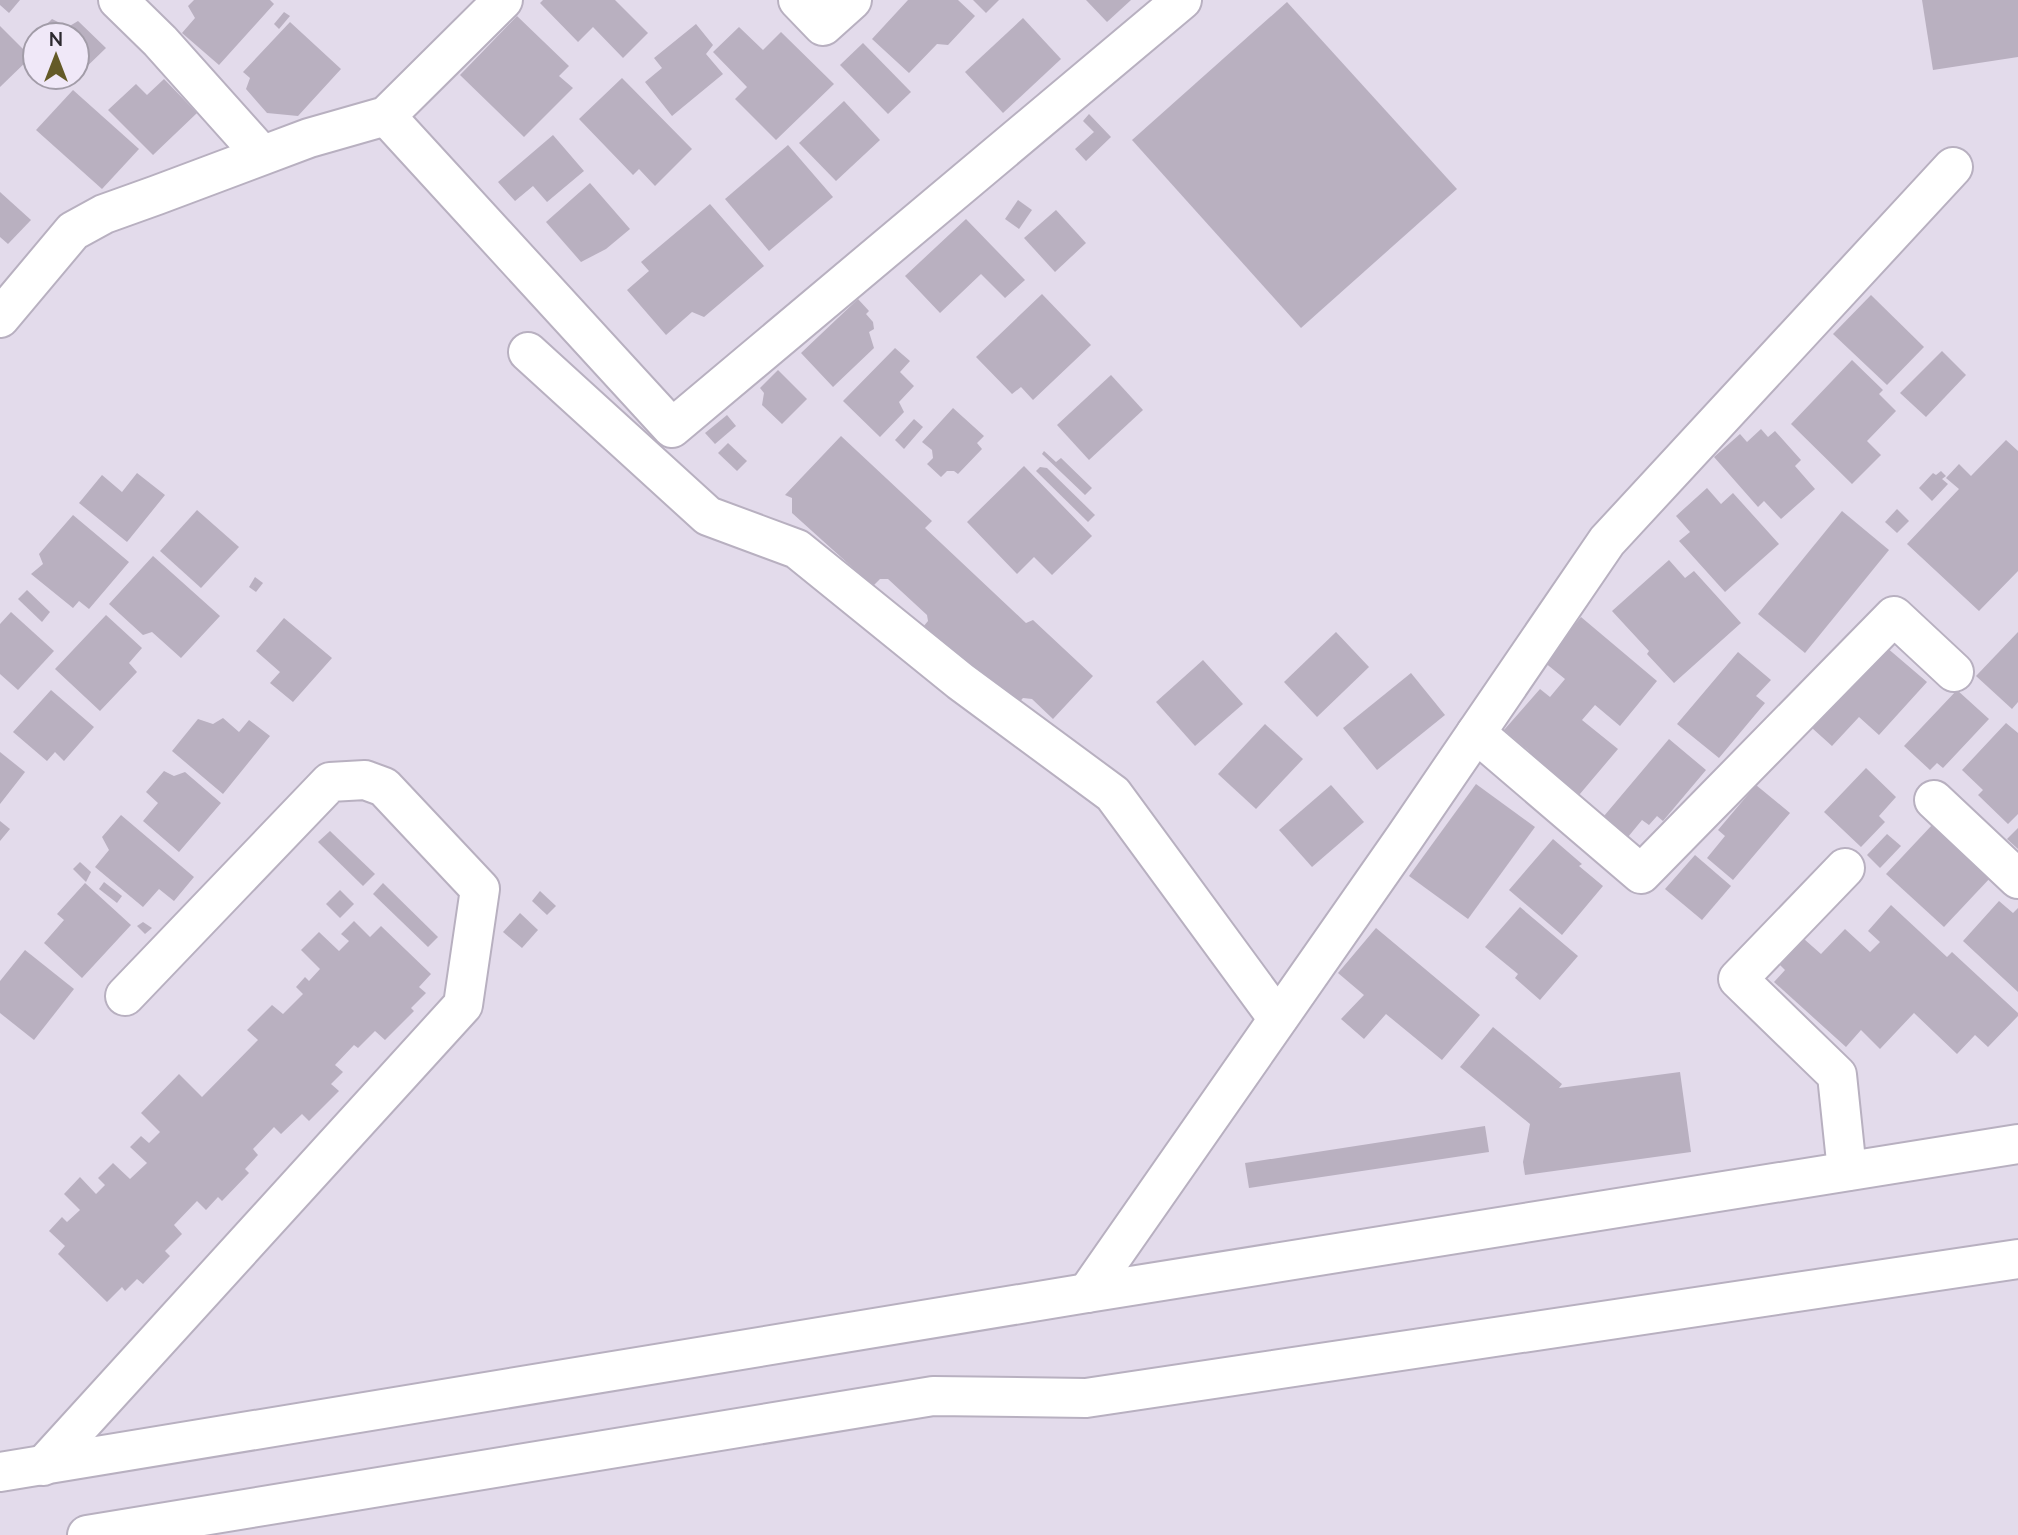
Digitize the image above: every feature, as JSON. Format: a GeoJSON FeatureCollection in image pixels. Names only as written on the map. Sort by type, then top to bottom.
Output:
{"type":"FeatureCollection","features":[{"type":"Feature","properties":{"kind":"street"},"geometry":{"type":"LineString","coordinates":[[118,0],[160,41],[261,156]]}},
{"type":"Feature","properties":{"kind":"street"},"geometry":{"type":"LineString","coordinates":[[0,318],[73,231],[104,214],[309,138],[386,116],[503,0]]}},
{"type":"Feature","properties":{"kind":"street"},"geometry":{"type":"LineString","coordinates":[[798,0],[823,26],[852,0]]}},
{"type":"Feature","properties":{"kind":"street"},"geometry":{"type":"LineString","coordinates":[[386,116],[672,428],[1182,0]]}},
{"type":"Feature","properties":{"kind":"street"},"geometry":{"type":"LineString","coordinates":[[1087,1293],[1608,541],[1953,167]]}},
{"type":"Feature","properties":{"kind":"street"},"geometry":{"type":"LineString","coordinates":[[528,352],[708,516],[797,549],[960,681],[1113,794],[1279,1017]]}},
{"type":"Feature","properties":{"kind":"street"},"geometry":{"type":"LineString","coordinates":[[1476,733],[1641,874],[1895,616],[1954,672]]}},
{"type":"Feature","properties":{"kind":"street"},"geometry":{"type":"LineString","coordinates":[[43,1466],[463,1005],[480,889],[384,787],[365,780],[330,782],[125,996]]}},
{"type":"Feature","properties":{"kind":"street"},"geometry":{"type":"LineString","coordinates":[[1934,800],[2018,879]]}},
{"type":"Feature","properties":{"kind":"street"},"geometry":{"type":"LineString","coordinates":[[1846,867],[1738,979],[1837,1075],[1847,1171]]}},
{"type":"Feature","properties":{"kind":"street"},"geometry":{"type":"LineString","coordinates":[[0,1472],[1087,1293],[2018,1144]]}},
{"type":"Feature","properties":{"kind":"street"},"geometry":{"type":"LineString","coordinates":[[86,1535],[933,1396],[1086,1398],[2018,1259]]}},
{"type":"Feature","properties":{"kind":"building"},"geometry":{"type":"Polygon","coordinates":[[[0,0],[20,0],[9,13],[0,5],[0,0]]]}},
{"type":"Feature","properties":{"kind":"building"},"geometry":{"type":"Polygon","coordinates":[[[194,0],[270,0],[274,4],[219,65],[182,33],[195,18],[188,6],[194,0]]]}},
{"type":"Feature","properties":{"kind":"building"},"geometry":{"type":"Polygon","coordinates":[[[543,0],[615,0],[648,33],[623,58],[593,27],[578,42],[540,3],[543,0]]]}},
{"type":"Feature","properties":{"kind":"building"},"geometry":{"type":"Polygon","coordinates":[[[908,0],[958,0],[975,16],[948,45],[937,44],[909,73],[872,39],[908,0]]]}},
{"type":"Feature","properties":{"kind":"building"},"geometry":{"type":"Polygon","coordinates":[[[973,0],[999,0],[986,13],[973,0]]]}},
{"type":"Feature","properties":{"kind":"building"},"geometry":{"type":"Polygon","coordinates":[[[1086,0],[1131,0],[1107,22],[1086,0]]]}},
{"type":"Feature","properties":{"kind":"building"},"geometry":{"type":"Polygon","coordinates":[[[1922,0],[2018,0],[2018,57],[1933,70],[1922,0]]]}},
{"type":"Feature","properties":{"kind":"building"},"geometry":{"type":"Polygon","coordinates":[[[1287,2],[1457,189],[1301,328],[1132,140],[1287,2]]]}},
{"type":"Feature","properties":{"kind":"building"},"geometry":{"type":"Polygon","coordinates":[[[284,12],[290,16],[279,29],[274,24],[284,12]]]}},
{"type":"Feature","properties":{"kind":"building"},"geometry":{"type":"Polygon","coordinates":[[[517,16],[569,66],[559,76],[573,88],[524,137],[460,75],[517,16]]]}},
{"type":"Feature","properties":{"kind":"building"},"geometry":{"type":"Polygon","coordinates":[[[1023,18],[1061,59],[1003,113],[965,72],[1023,18]]]}},
{"type":"Feature","properties":{"kind":"building"},"geometry":{"type":"Polygon","coordinates":[[[290,22],[341,69],[298,116],[267,113],[246,89],[250,78],[243,72],[290,22]]]}},
{"type":"Feature","properties":{"kind":"building"},"geometry":{"type":"Polygon","coordinates":[[[696,24],[713,45],[706,54],[723,74],[672,116],[645,82],[662,68],[654,58],[696,24]]]}},
{"type":"Feature","properties":{"kind":"building"},"geometry":{"type":"Polygon","coordinates":[[[0,26],[21,47],[21,67],[0,87],[0,26]]]}},
{"type":"Feature","properties":{"kind":"building"},"geometry":{"type":"Polygon","coordinates":[[[739,27],[763,50],[781,32],[834,84],[776,140],[735,99],[747,87],[713,52],[739,27]]]}},
{"type":"Feature","properties":{"kind":"building"},"geometry":{"type":"Polygon","coordinates":[[[91,34],[106,48],[91,62],[91,34]]]}},
{"type":"Feature","properties":{"kind":"building"},"geometry":{"type":"Polygon","coordinates":[[[863,43],[911,92],[888,114],[840,65],[863,43]]]}},
{"type":"Feature","properties":{"kind":"building"},"geometry":{"type":"Polygon","coordinates":[[[622,78],[692,149],[655,186],[639,169],[633,175],[579,119],[622,78]]]}},
{"type":"Feature","properties":{"kind":"building"},"geometry":{"type":"Polygon","coordinates":[[[164,79],[197,113],[153,155],[108,110],[136,84],[147,95],[164,79]]]}},
{"type":"Feature","properties":{"kind":"building"},"geometry":{"type":"Polygon","coordinates":[[[74,91],[139,149],[102,189],[36,130],[74,91]]]}},
{"type":"Feature","properties":{"kind":"building"},"geometry":{"type":"Polygon","coordinates":[[[844,101],[880,140],[836,181],[799,143],[844,101]]]}},
{"type":"Feature","properties":{"kind":"building"},"geometry":{"type":"Polygon","coordinates":[[[1089,114],[1111,137],[1086,161],[1075,149],[1094,132],[1083,121],[1089,114]]]}},
{"type":"Feature","properties":{"kind":"building"},"geometry":{"type":"Polygon","coordinates":[[[553,135],[584,171],[547,202],[533,186],[515,201],[498,182],[553,135]]]}},
{"type":"Feature","properties":{"kind":"building"},"geometry":{"type":"Polygon","coordinates":[[[788,145],[833,197],[769,251],[725,199],[788,145]]]}},
{"type":"Feature","properties":{"kind":"building"},"geometry":{"type":"Polygon","coordinates":[[[590,183],[630,229],[606,249],[581,262],[546,222],[590,183]]]}},
{"type":"Feature","properties":{"kind":"building"},"geometry":{"type":"Polygon","coordinates":[[[0,192],[31,220],[8,244],[0,237],[0,192]]]}},
{"type":"Feature","properties":{"kind":"building"},"geometry":{"type":"Polygon","coordinates":[[[1018,200],[1032,210],[1019,229],[1005,219],[1018,200]]]}},
{"type":"Feature","properties":{"kind":"building"},"geometry":{"type":"Polygon","coordinates":[[[710,204],[764,266],[704,317],[692,312],[666,335],[627,290],[649,271],[641,262],[710,204]]]}},
{"type":"Feature","properties":{"kind":"building"},"geometry":{"type":"Polygon","coordinates":[[[1056,210],[1086,243],[1055,272],[1024,238],[1056,210]]]}},
{"type":"Feature","properties":{"kind":"building"},"geometry":{"type":"Polygon","coordinates":[[[966,219],[1025,280],[1005,298],[981,274],[940,313],[905,276],[966,219]]]}},
{"type":"Feature","properties":{"kind":"building"},"geometry":{"type":"Polygon","coordinates":[[[1042,294],[1091,345],[1033,400],[1021,387],[1012,394],[976,357],[1042,294]]]}},
{"type":"Feature","properties":{"kind":"building"},"geometry":{"type":"Polygon","coordinates":[[[1871,295],[1924,347],[1887,385],[1833,334],[1871,295]]]}},
{"type":"Feature","properties":{"kind":"building"},"geometry":{"type":"Polygon","coordinates":[[[858,299],[869,311],[866,314],[873,322],[874,329],[869,332],[874,348],[833,387],[801,353],[858,299]]]}},
{"type":"Feature","properties":{"kind":"building"},"geometry":{"type":"Polygon","coordinates":[[[895,348],[910,361],[900,372],[914,386],[899,402],[904,412],[880,437],[843,401],[895,348]]]}},
{"type":"Feature","properties":{"kind":"building"},"geometry":{"type":"Polygon","coordinates":[[[1942,351],[1966,375],[1926,417],[1900,393],[1942,351]]]}},
{"type":"Feature","properties":{"kind":"building"},"geometry":{"type":"Polygon","coordinates":[[[1852,360],[1883,390],[1879,394],[1896,411],[1867,441],[1881,455],[1852,484],[1791,424],[1852,360]]]}},
{"type":"Feature","properties":{"kind":"building"},"geometry":{"type":"Polygon","coordinates":[[[778,370],[807,399],[782,424],[762,405],[764,393],[760,388],[778,370]]]}},
{"type":"Feature","properties":{"kind":"building"},"geometry":{"type":"Polygon","coordinates":[[[1111,375],[1143,410],[1089,460],[1057,425],[1111,375]]]}},
{"type":"Feature","properties":{"kind":"building"},"geometry":{"type":"Polygon","coordinates":[[[953,408],[984,436],[977,443],[982,449],[958,474],[947,471],[941,477],[927,464],[933,458],[932,450],[922,442],[953,408]]]}},
{"type":"Feature","properties":{"kind":"building"},"geometry":{"type":"Polygon","coordinates":[[[727,415],[736,426],[715,444],[705,433],[727,415]]]}},
{"type":"Feature","properties":{"kind":"building"},"geometry":{"type":"Polygon","coordinates":[[[914,419],[923,427],[904,449],[895,440],[914,419]]]}},
{"type":"Feature","properties":{"kind":"building"},"geometry":{"type":"Polygon","coordinates":[[[1761,429],[1768,437],[1775,431],[1801,460],[1795,466],[1815,489],[1781,519],[1764,501],[1758,507],[1714,457],[1740,434],[1747,442],[1761,429]]]}},
{"type":"Feature","properties":{"kind":"building"},"geometry":{"type":"Polygon","coordinates":[[[841,436],[932,521],[925,528],[1026,623],[1033,620],[1093,676],[1053,719],[1032,699],[1023,698],[1016,706],[923,627],[928,621],[927,615],[888,579],[880,579],[873,586],[792,513],[792,498],[785,495],[841,436]]]}},
{"type":"Feature","properties":{"kind":"building"},"geometry":{"type":"Polygon","coordinates":[[[2006,440],[2018,451],[2018,571],[1979,611],[1907,544],[1959,489],[1946,478],[1959,464],[1971,476],[2006,440]]]}},
{"type":"Feature","properties":{"kind":"building"},"geometry":{"type":"Polygon","coordinates":[[[728,443],[747,461],[737,471],[718,453],[728,443]]]}},
{"type":"Feature","properties":{"kind":"building"},"geometry":{"type":"Polygon","coordinates":[[[1044,451],[1056,462],[1061,458],[1092,488],[1085,495],[1042,454],[1044,451]]]}},
{"type":"Feature","properties":{"kind":"building"},"geometry":{"type":"Polygon","coordinates":[[[1024,466],[1092,536],[1052,575],[1034,557],[1017,574],[967,522],[1024,466]]]}},
{"type":"Feature","properties":{"kind":"building"},"geometry":{"type":"Polygon","coordinates":[[[1040,467],[1047,468],[1095,515],[1088,522],[1036,471],[1040,467]]]}},
{"type":"Feature","properties":{"kind":"building"},"geometry":{"type":"Polygon","coordinates":[[[1941,471],[1946,476],[1942,479],[1948,484],[1932,501],[1919,488],[1933,473],[1936,475],[1941,471]]]}},
{"type":"Feature","properties":{"kind":"building"},"geometry":{"type":"Polygon","coordinates":[[[137,473],[165,495],[127,542],[79,503],[102,475],[122,492],[137,473]]]}},
{"type":"Feature","properties":{"kind":"building"},"geometry":{"type":"Polygon","coordinates":[[[1707,488],[1721,504],[1733,493],[1779,544],[1725,592],[1679,541],[1690,532],[1676,516],[1707,488]]]}},
{"type":"Feature","properties":{"kind":"building"},"geometry":{"type":"Polygon","coordinates":[[[1897,509],[1909,521],[1897,533],[1885,522],[1897,509]]]}},
{"type":"Feature","properties":{"kind":"building"},"geometry":{"type":"Polygon","coordinates":[[[197,510],[239,547],[201,588],[160,551],[197,510]]]}},
{"type":"Feature","properties":{"kind":"building"},"geometry":{"type":"Polygon","coordinates":[[[1842,511],[1889,550],[1805,653],[1758,614],[1842,511]]]}},
{"type":"Feature","properties":{"kind":"building"},"geometry":{"type":"Polygon","coordinates":[[[73,515],[129,562],[89,609],[79,601],[73,608],[31,574],[43,564],[39,554],[73,515]]]}},
{"type":"Feature","properties":{"kind":"building"},"geometry":{"type":"Polygon","coordinates":[[[153,556],[220,616],[181,658],[152,632],[143,635],[109,604],[153,556]]]}},
{"type":"Feature","properties":{"kind":"building"},"geometry":{"type":"Polygon","coordinates":[[[1669,560],[1685,578],[1694,571],[1741,623],[1674,683],[1612,611],[1669,560]]]}},
{"type":"Feature","properties":{"kind":"building"},"geometry":{"type":"Polygon","coordinates":[[[255,577],[263,583],[256,592],[249,587],[255,577]]]}},
{"type":"Feature","properties":{"kind":"building"},"geometry":{"type":"Polygon","coordinates":[[[27,590],[50,612],[42,622],[18,599],[27,590]]]}},
{"type":"Feature","properties":{"kind":"building"},"geometry":{"type":"Polygon","coordinates":[[[11,612],[54,651],[18,690],[0,674],[0,624],[11,612]]]}},
{"type":"Feature","properties":{"kind":"building"},"geometry":{"type":"Polygon","coordinates":[[[106,615],[142,648],[129,663],[137,672],[100,711],[55,669],[106,615]]]}},
{"type":"Feature","properties":{"kind":"building"},"geometry":{"type":"Polygon","coordinates":[[[1581,617],[1657,681],[1620,726],[1595,705],[1582,720],[1618,749],[1574,801],[1523,758],[1529,751],[1504,730],[1540,689],[1550,697],[1565,679],[1544,662],[1581,617]]]}},
{"type":"Feature","properties":{"kind":"building"},"geometry":{"type":"Polygon","coordinates":[[[284,618],[332,658],[293,702],[270,683],[280,672],[256,651],[284,618]]]}},
{"type":"Feature","properties":{"kind":"building"},"geometry":{"type":"Polygon","coordinates":[[[1336,632],[1369,667],[1317,717],[1284,682],[1336,632]]]}},
{"type":"Feature","properties":{"kind":"building"},"geometry":{"type":"Polygon","coordinates":[[[2018,632],[2018,702],[2012,709],[1976,676],[2018,632]]]}},
{"type":"Feature","properties":{"kind":"building"},"geometry":{"type":"Polygon","coordinates":[[[1886,647],[1927,682],[1879,735],[1859,717],[1832,746],[1812,728],[1886,647]]]}},
{"type":"Feature","properties":{"kind":"building"},"geometry":{"type":"Polygon","coordinates":[[[1738,652],[1771,680],[1756,696],[1765,703],[1719,758],[1677,724],[1738,652]]]}},
{"type":"Feature","properties":{"kind":"building"},"geometry":{"type":"Polygon","coordinates":[[[1203,660],[1243,704],[1195,746],[1156,702],[1203,660]]]}},
{"type":"Feature","properties":{"kind":"building"},"geometry":{"type":"Polygon","coordinates":[[[1411,673],[1445,715],[1377,770],[1343,728],[1411,673]]]}},
{"type":"Feature","properties":{"kind":"building"},"geometry":{"type":"Polygon","coordinates":[[[51,690],[94,727],[64,761],[55,752],[47,761],[13,732],[51,690]]]}},
{"type":"Feature","properties":{"kind":"building"},"geometry":{"type":"Polygon","coordinates":[[[1957,690],[1989,719],[1943,768],[1937,763],[1930,770],[1904,746],[1957,690]]]}},
{"type":"Feature","properties":{"kind":"building"},"geometry":{"type":"Polygon","coordinates":[[[223,718],[239,732],[249,720],[270,736],[223,794],[172,751],[198,719],[213,724],[223,718]]]}},
{"type":"Feature","properties":{"kind":"building"},"geometry":{"type":"Polygon","coordinates":[[[2006,723],[2018,733],[2018,814],[2008,824],[1978,795],[1983,790],[1962,770],[2006,723]]]}},
{"type":"Feature","properties":{"kind":"building"},"geometry":{"type":"Polygon","coordinates":[[[1265,724],[1303,759],[1256,809],[1218,774],[1265,724]]]}},
{"type":"Feature","properties":{"kind":"building"},"geometry":{"type":"Polygon","coordinates":[[[1669,739],[1706,770],[1663,821],[1657,816],[1649,825],[1642,820],[1623,843],[1599,822],[1669,739]]]}},
{"type":"Feature","properties":{"kind":"building"},"geometry":{"type":"Polygon","coordinates":[[[0,752],[25,772],[0,804],[0,752]]]}},
{"type":"Feature","properties":{"kind":"building"},"geometry":{"type":"Polygon","coordinates":[[[1866,768],[1896,797],[1879,816],[1885,822],[1861,847],[1824,812],[1866,768]]]}},
{"type":"Feature","properties":{"kind":"building"},"geometry":{"type":"Polygon","coordinates":[[[164,771],[174,776],[185,772],[221,803],[179,852],[143,821],[158,803],[146,792],[164,771]]]}},
{"type":"Feature","properties":{"kind":"building"},"geometry":{"type":"Polygon","coordinates":[[[1476,784],[1535,827],[1468,919],[1409,876],[1476,784]]]}},
{"type":"Feature","properties":{"kind":"building"},"geometry":{"type":"Polygon","coordinates":[[[1331,785],[1364,822],[1312,867],[1279,830],[1331,785]]]}},
{"type":"Feature","properties":{"kind":"building"},"geometry":{"type":"Polygon","coordinates":[[[1756,785],[1790,813],[1733,880],[1707,858],[1725,836],[1718,830],[1756,785]]]}},
{"type":"Feature","properties":{"kind":"building"},"geometry":{"type":"Polygon","coordinates":[[[121,815],[194,877],[174,901],[159,889],[143,907],[95,867],[109,850],[102,837],[121,815]]]}},
{"type":"Feature","properties":{"kind":"building"},"geometry":{"type":"Polygon","coordinates":[[[0,821],[10,829],[0,841],[0,821]]]}},
{"type":"Feature","properties":{"kind":"building"},"geometry":{"type":"Polygon","coordinates":[[[1933,824],[1991,877],[1944,927],[1886,874],[1933,824]]]}},
{"type":"Feature","properties":{"kind":"building"},"geometry":{"type":"Polygon","coordinates":[[[2018,828],[2018,849],[2007,839],[2018,828]]]}},
{"type":"Feature","properties":{"kind":"building"},"geometry":{"type":"Polygon","coordinates":[[[330,831],[375,874],[363,886],[318,842],[330,831]]]}},
{"type":"Feature","properties":{"kind":"building"},"geometry":{"type":"Polygon","coordinates":[[[1887,834],[1901,846],[1880,868],[1867,855],[1887,834]]]}},
{"type":"Feature","properties":{"kind":"building"},"geometry":{"type":"Polygon","coordinates":[[[1553,839],[1603,886],[1562,935],[1509,890],[1553,839]]]}},
{"type":"Feature","properties":{"kind":"building"},"geometry":{"type":"Polygon","coordinates":[[[1695,855],[1731,886],[1702,920],[1665,889],[1695,855]]]}},
{"type":"Feature","properties":{"kind":"building"},"geometry":{"type":"Polygon","coordinates":[[[80,862],[91,872],[86,882],[73,869],[80,862]]]}},
{"type":"Feature","properties":{"kind":"building"},"geometry":{"type":"Polygon","coordinates":[[[104,882],[122,896],[117,903],[99,889],[104,882]]]}},
{"type":"Feature","properties":{"kind":"building"},"geometry":{"type":"Polygon","coordinates":[[[85,883],[131,925],[82,978],[44,943],[64,920],[57,914],[85,883]]]}},
{"type":"Feature","properties":{"kind":"building"},"geometry":{"type":"Polygon","coordinates":[[[383,883],[438,937],[428,947],[373,894],[383,883]]]}},
{"type":"Feature","properties":{"kind":"building"},"geometry":{"type":"Polygon","coordinates":[[[340,890],[354,904],[340,918],[326,904],[340,890]]]}},
{"type":"Feature","properties":{"kind":"building"},"geometry":{"type":"Polygon","coordinates":[[[540,891],[556,906],[547,915],[532,901],[540,891]]]}},
{"type":"Feature","properties":{"kind":"building"},"geometry":{"type":"Polygon","coordinates":[[[1999,901],[2013,913],[2018,908],[2018,992],[1963,941],[1999,901]]]}},
{"type":"Feature","properties":{"kind":"building"},"geometry":{"type":"Polygon","coordinates":[[[1891,905],[1947,957],[1952,952],[2018,1013],[1988,1047],[1975,1035],[1957,1054],[1914,1013],[1880,1049],[1861,1030],[1846,1047],[1774,982],[1785,970],[1780,965],[1804,939],[1821,954],[1845,929],[1870,952],[1880,942],[1868,931],[1891,905]]]}},
{"type":"Feature","properties":{"kind":"building"},"geometry":{"type":"Polygon","coordinates":[[[1520,907],[1578,956],[1540,1000],[1515,978],[1518,974],[1485,947],[1520,907]]]}},
{"type":"Feature","properties":{"kind":"building"},"geometry":{"type":"Polygon","coordinates":[[[520,913],[538,930],[522,948],[503,932],[520,913]]]}},
{"type":"Feature","properties":{"kind":"building"},"geometry":{"type":"Polygon","coordinates":[[[354,921],[370,937],[381,926],[431,974],[419,987],[426,993],[411,1008],[414,1011],[385,1040],[375,1031],[358,1048],[354,1045],[335,1065],[343,1072],[331,1084],[339,1091],[309,1121],[302,1114],[281,1134],[274,1127],[253,1149],[258,1155],[245,1169],[249,1173],[222,1201],[218,1197],[206,1210],[197,1201],[174,1225],[182,1234],[165,1251],[170,1256],[143,1284],[137,1279],[125,1291],[122,1287],[107,1302],[58,1254],[65,1246],[49,1231],[62,1217],[67,1222],[80,1210],[64,1194],[80,1177],[96,1194],[105,1185],[98,1178],[113,1163],[130,1179],[147,1163],[130,1147],[141,1136],[149,1143],[160,1132],[141,1113],[179,1074],[202,1097],[258,1040],[247,1030],[272,1005],[283,1014],[303,994],[296,987],[305,977],[309,981],[320,969],[301,950],[319,932],[339,951],[349,941],[341,934],[354,921]]]}},
{"type":"Feature","properties":{"kind":"building"},"geometry":{"type":"Polygon","coordinates":[[[143,922],[152,928],[145,934],[137,926],[143,922]]]}},
{"type":"Feature","properties":{"kind":"building"},"geometry":{"type":"Polygon","coordinates":[[[1376,928],[1480,1015],[1442,1060],[1386,1014],[1364,1039],[1341,1019],[1364,995],[1338,973],[1376,928]]]}},
{"type":"Feature","properties":{"kind":"building"},"geometry":{"type":"Polygon","coordinates":[[[25,950],[74,989],[34,1040],[0,1013],[0,981],[25,950]]]}},
{"type":"Feature","properties":{"kind":"building"},"geometry":{"type":"Polygon","coordinates":[[[1493,1027],[1562,1084],[1559,1088],[1680,1072],[1691,1152],[1525,1175],[1523,1162],[1530,1124],[1460,1067],[1493,1027]]]}},
{"type":"Feature","properties":{"kind":"building"},"geometry":{"type":"Polygon","coordinates":[[[1485,1126],[1489,1152],[1249,1188],[1245,1163],[1485,1126]]]}}]}
